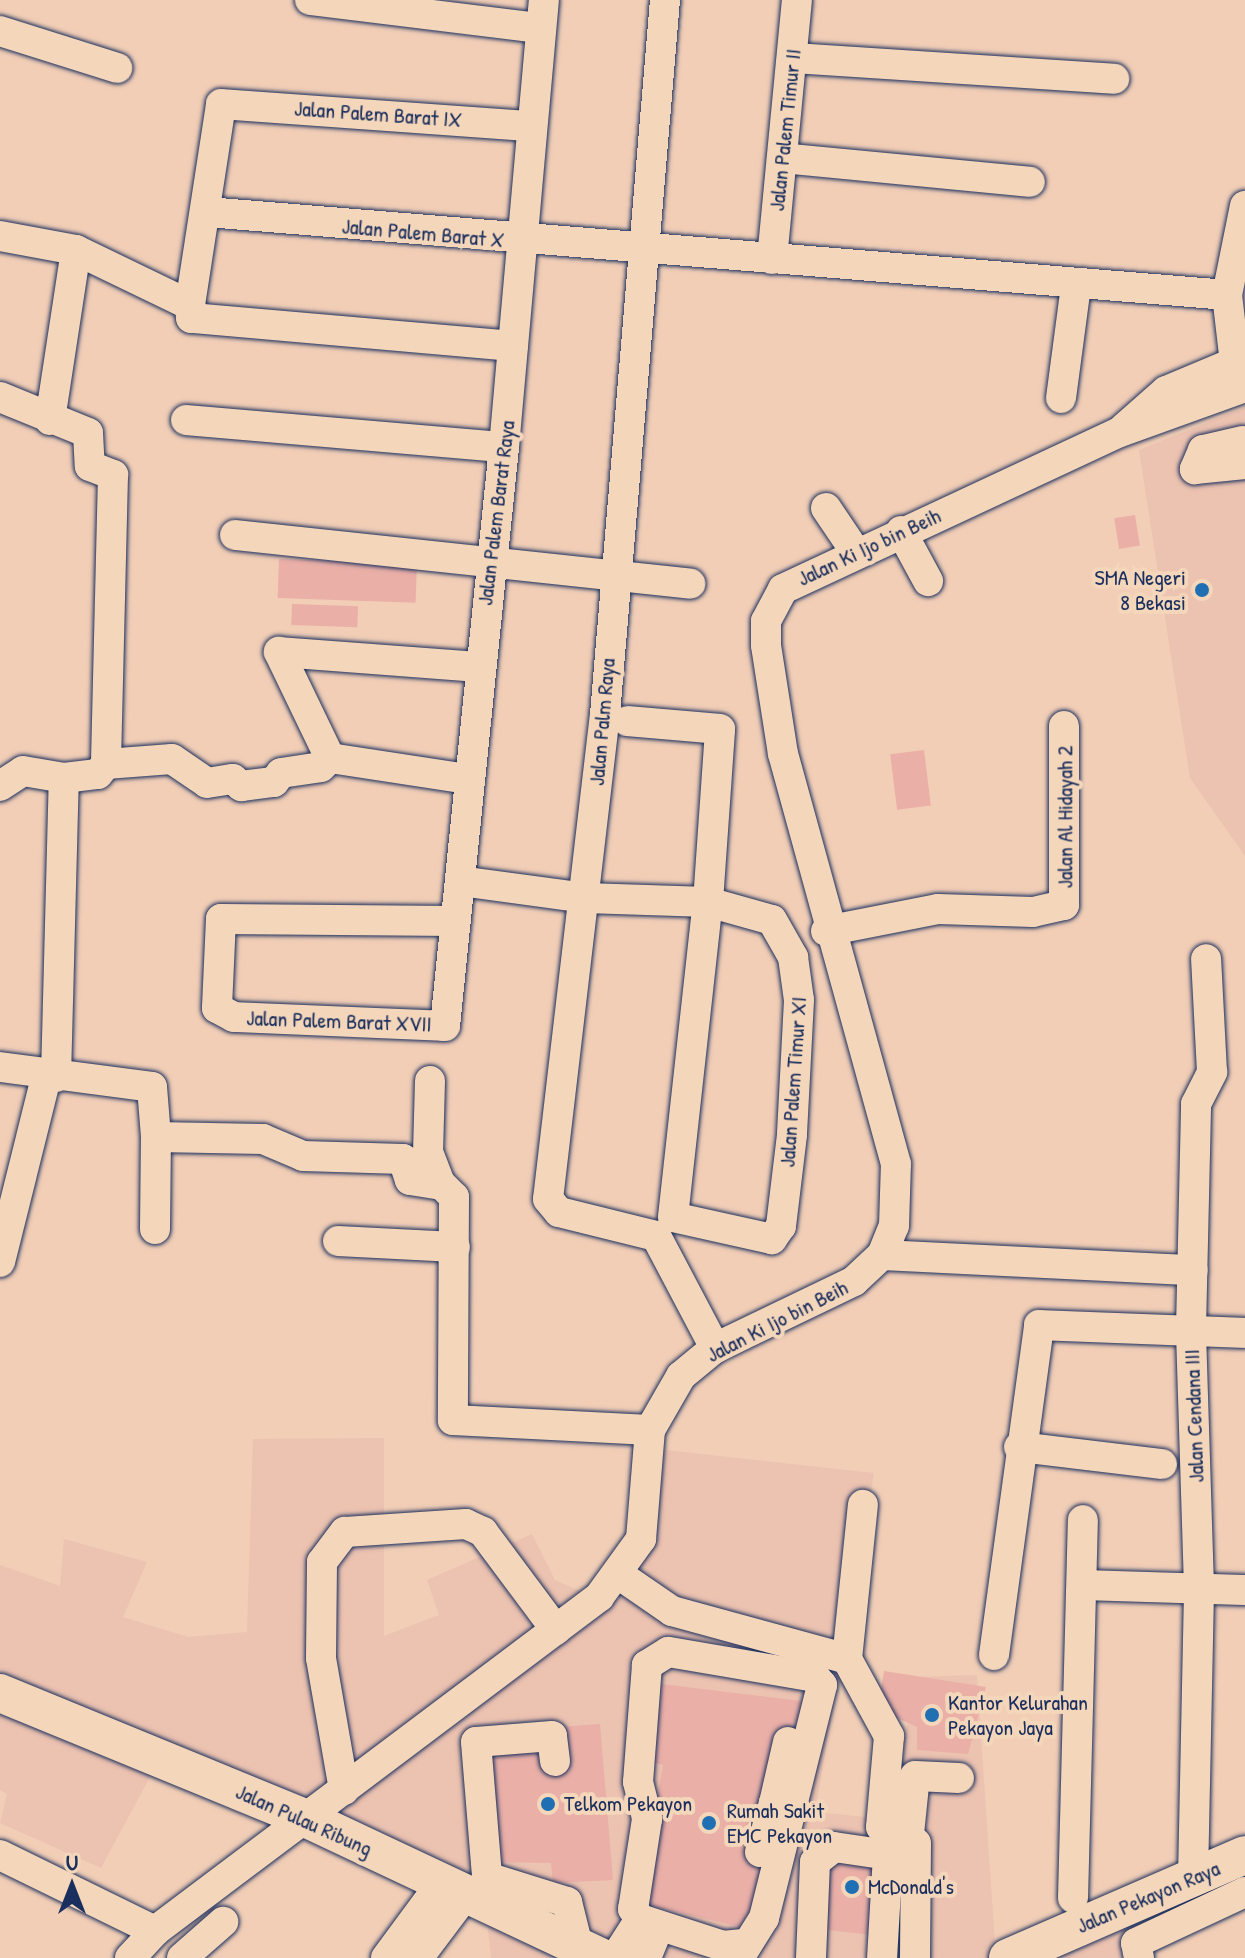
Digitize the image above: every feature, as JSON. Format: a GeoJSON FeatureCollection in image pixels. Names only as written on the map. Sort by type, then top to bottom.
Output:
{"type":"FeatureCollection","features":[{"type":"Feature","properties":{"kind":"main road","name":"Jalan Pulau Ribung"},"geometry":{"type":"LineString","coordinates":[[0,1693],[305,1818],[590,1952]]}},
{"type":"Feature","properties":{"kind":"main road","name":"Jalan Pekayon Raya"},"geometry":{"type":"LineString","coordinates":[[1008,1958],[1245,1855]]}},
{"type":"Feature","properties":{"kind":"street"},"geometry":{"type":"LineString","coordinates":[[310,0],[542,14]]}},
{"type":"Feature","properties":{"kind":"street","name":"Jalan Palm Raya"},"geometry":{"type":"LineString","coordinates":[[665,0],[640,251],[585,898],[548,1199],[559,1212],[656,1236],[715,1348]]}},
{"type":"Feature","properties":{"kind":"street","name":"Jalan Palem Timur II"},"geometry":{"type":"LineString","coordinates":[[772,259],[797,0]]}},
{"type":"Feature","properties":{"kind":"street","name":"Jalan Palem Barat Raya"},"geometry":{"type":"LineString","coordinates":[[445,1026],[488,562],[504,447],[542,14]]}},
{"type":"Feature","properties":{"kind":"street"},"geometry":{"type":"LineString","coordinates":[[0,31],[117,68]]}},
{"type":"Feature","properties":{"kind":"street"},"geometry":{"type":"LineString","coordinates":[[793,58],[1114,79]]}},
{"type":"Feature","properties":{"kind":"street","name":"Jalan Palem Barat IX"},"geometry":{"type":"LineString","coordinates":[[207,212],[226,103],[530,126]]}},
{"type":"Feature","properties":{"kind":"street"},"geometry":{"type":"LineString","coordinates":[[782,158],[1030,182]]}},
{"type":"Feature","properties":{"kind":"street"},"geometry":{"type":"LineString","coordinates":[[1244,448],[1240,375],[1227,295],[1245,206]]}},
{"type":"Feature","properties":{"kind":"street"},"geometry":{"type":"LineString","coordinates":[[207,212],[190,305],[191,318],[513,346]]}},
{"type":"Feature","properties":{"kind":"street","name":"Jalan Palem Barat X"},"geometry":{"type":"LineString","coordinates":[[207,212],[520,242],[1227,295]]}},
{"type":"Feature","properties":{"kind":"street"},"geometry":{"type":"LineString","coordinates":[[0,236],[76,250],[190,305]]}},
{"type":"Feature","properties":{"kind":"street"},"geometry":{"type":"LineString","coordinates":[[50,420],[76,250]]}},
{"type":"Feature","properties":{"kind":"street"},"geometry":{"type":"LineString","coordinates":[[1061,398],[1076,285]]}},
{"type":"Feature","properties":{"kind":"street","name":"Jalan Ki Ijo bin Beih"},"geometry":{"type":"LineString","coordinates":[[130,1958],[155,1931],[556,1630],[621,1576],[641,1539],[650,1430],[664,1398],[715,1348],[854,1281],[882,1255],[894,1226],[896,1164],[871,1055],[826,931],[777,724],[766,621],[783,589],[855,551],[1120,432],[1166,391],[1240,375]]}},
{"type":"Feature","properties":{"kind":"street"},"geometry":{"type":"LineString","coordinates":[[0,397],[88,433],[90,466],[113,475],[106,764],[98,774],[64,778],[23,771],[0,786]]}},
{"type":"Feature","properties":{"kind":"street"},"geometry":{"type":"LineString","coordinates":[[186,420],[504,447]]}},
{"type":"Feature","properties":{"kind":"street"},"geometry":{"type":"LineString","coordinates":[[826,508],[855,551]]}},
{"type":"Feature","properties":{"kind":"street"},"geometry":{"type":"LineString","coordinates":[[901,531],[928,581]]}},
{"type":"Feature","properties":{"kind":"street"},"geometry":{"type":"LineString","coordinates":[[235,535],[690,584]]}},
{"type":"Feature","properties":{"kind":"street"},"geometry":{"type":"LineString","coordinates":[[330,758],[279,652],[480,667]]}},
{"type":"Feature","properties":{"kind":"street"},"geometry":{"type":"LineString","coordinates":[[627,721],[720,729],[708,902]]}},
{"type":"Feature","properties":{"kind":"street","name":"Jalan Al Hidayah 2"},"geometry":{"type":"LineString","coordinates":[[826,931],[938,909],[1033,912],[1064,905],[1064,726]]}},
{"type":"Feature","properties":{"kind":"street"},"geometry":{"type":"LineString","coordinates":[[106,764],[172,759],[207,783],[233,779],[241,786],[274,782],[281,773],[321,767],[330,758]]}},
{"type":"Feature","properties":{"kind":"street"},"geometry":{"type":"LineString","coordinates":[[330,758],[467,779]]}},
{"type":"Feature","properties":{"kind":"street"},"geometry":{"type":"LineString","coordinates":[[0,1262],[51,1077],[64,778]]}},
{"type":"Feature","properties":{"kind":"street","name":"Jalan Palem Timur XI"},"geometry":{"type":"LineString","coordinates":[[460,881],[585,898],[708,902],[761,912],[793,957],[799,1000],[792,1135],[781,1226],[772,1239],[673,1217],[708,902]]}},
{"type":"Feature","properties":{"kind":"street","name":"Jalan Palem Barat XVII"},"geometry":{"type":"LineString","coordinates":[[445,1026],[234,1017],[216,1002],[221,919],[455,921]]}},
{"type":"Feature","properties":{"kind":"street","name":"Jalan Cendana III"},"geometry":{"type":"LineString","coordinates":[[1193,1878],[1199,1587],[1191,1329],[1196,1104],[1212,1072],[1206,959]]}},
{"type":"Feature","properties":{"kind":"street"},"geometry":{"type":"LineString","coordinates":[[0,1067],[51,1077],[152,1087],[156,1137],[155,1229]]}},
{"type":"Feature","properties":{"kind":"street"},"geometry":{"type":"LineString","coordinates":[[430,1081],[428,1152],[440,1184],[454,1197],[453,1420],[650,1430]]}},
{"type":"Feature","properties":{"kind":"street"},"geometry":{"type":"LineString","coordinates":[[156,1137],[263,1139],[303,1156],[398,1158],[414,1182],[440,1184]]}},
{"type":"Feature","properties":{"kind":"street"},"geometry":{"type":"LineString","coordinates":[[338,1241],[455,1247]]}},
{"type":"Feature","properties":{"kind":"street"},"geometry":{"type":"LineString","coordinates":[[882,1255],[1193,1270]]}},
{"type":"Feature","properties":{"kind":"street"},"geometry":{"type":"LineString","coordinates":[[994,1655],[1019,1447],[1039,1325],[1245,1333]]}},
{"type":"Feature","properties":{"kind":"street"},"geometry":{"type":"LineString","coordinates":[[1019,1447],[1162,1464]]}},
{"type":"Feature","properties":{"kind":"street"},"geometry":{"type":"LineString","coordinates":[[863,1505],[847,1659],[889,1736],[881,1827],[909,1834]]}},
{"type":"Feature","properties":{"kind":"street"},"geometry":{"type":"LineString","coordinates":[[1073,1898],[1083,1520]]}},
{"type":"Feature","properties":{"kind":"street"},"geometry":{"type":"LineString","coordinates":[[344,1790],[327,1714],[322,1562],[345,1532],[466,1524],[483,1532],[556,1630]]}},
{"type":"Feature","properties":{"kind":"street"},"geometry":{"type":"LineString","coordinates":[[621,1576],[672,1611],[847,1659]]}},
{"type":"Feature","properties":{"kind":"street"},"geometry":{"type":"LineString","coordinates":[[1082,1585],[1245,1590]]}},
{"type":"Feature","properties":{"kind":"street"},"geometry":{"type":"LineString","coordinates":[[788,1742],[784,1804],[764,1918],[731,1952],[649,1922],[632,1901],[647,1819],[638,1782],[647,1665],[668,1652],[815,1677],[824,1694]]}},
{"type":"Feature","properties":{"kind":"street"},"geometry":{"type":"LineString","coordinates":[[760,1852],[784,1804],[824,1694],[838,1686],[828,1726]]}},
{"type":"Feature","properties":{"kind":"street"},"geometry":{"type":"LineString","coordinates":[[555,1761],[552,1736],[476,1742],[487,1877],[567,1902],[590,1952]]}},
{"type":"Feature","properties":{"kind":"street"},"geometry":{"type":"LineString","coordinates":[[915,1958],[917,1852],[909,1834],[915,1776],[959,1778]]}},
{"type":"Feature","properties":{"kind":"street"},"geometry":{"type":"LineString","coordinates":[[811,1958],[815,1862],[834,1847],[888,1855],[882,1958]]}},
{"type":"Feature","properties":{"kind":"street"},"geometry":{"type":"LineString","coordinates":[[0,1855],[155,1931]]}},
{"type":"Feature","properties":{"kind":"street"},"geometry":{"type":"LineString","coordinates":[[386,1958],[455,1888]]}},
{"type":"Feature","properties":{"kind":"street"},"geometry":{"type":"LineString","coordinates":[[418,1958],[455,1888]]}},
{"type":"Feature","properties":{"kind":"street"},"geometry":{"type":"LineString","coordinates":[[1137,1951],[1245,1892]]}},
{"type":"Feature","properties":{"kind":"street"},"geometry":{"type":"LineString","coordinates":[[182,1958],[223,1922]]}},
{"type":"Feature","properties":{"kind":"street"},"geometry":{"type":"LineString","coordinates":[[615,1958],[649,1922]]}},
{"type":"Feature","properties":{"kind":"street"},"geometry":{"type":"LineString","coordinates":[[646,1958],[649,1922]]}},
{"type":"Feature","properties":{"kind":"shaded area","name":"SMA Negeri 8 Bekasi"},"geometry":{"type":"Polygon","coordinates":[[[1245,407],[1245,856],[1190,778],[1139,450],[1245,407]]]}},
{"type":"Feature","properties":{"kind":"shaded area"},"geometry":{"type":"Polygon","coordinates":[[[384,1438],[384,1636],[439,1615],[427,1580],[532,1534],[555,1580],[591,1596],[640,1539],[647,1448],[874,1473],[815,1812],[887,1819],[917,1677],[977,1675],[995,1944],[1121,1910],[1132,1958],[491,1958],[487,1919],[158,1762],[101,1868],[0,1823],[7,1794],[0,1790],[0,1565],[60,1586],[64,1539],[147,1562],[123,1617],[188,1637],[247,1632],[253,1439],[384,1438]]]}},
{"type":"Feature","properties":{"kind":"building"},"geometry":{"type":"Polygon","coordinates":[[[1135,515],[1140,546],[1119,549],[1114,518],[1135,515]]]}},
{"type":"Feature","properties":{"kind":"building"},"geometry":{"type":"Polygon","coordinates":[[[279,559],[417,564],[416,603],[278,598],[279,559]]]}},
{"type":"Feature","properties":{"kind":"building"},"geometry":{"type":"Polygon","coordinates":[[[292,604],[358,606],[357,627],[291,625],[292,604]]]}},
{"type":"Feature","properties":{"kind":"building"},"geometry":{"type":"Polygon","coordinates":[[[924,750],[931,806],[897,810],[890,754],[924,750]]]}},
{"type":"Feature","properties":{"kind":"building","name":"Kantor Kelurahan Pekayon Jaya"},"geometry":{"type":"Polygon","coordinates":[[[884,1671],[986,1687],[968,1754],[917,1750],[917,1727],[878,1709],[884,1671]]]}},
{"type":"Feature","properties":{"kind":"building"},"geometry":{"type":"Polygon","coordinates":[[[653,1683],[810,1702],[745,1928],[639,1903],[663,1765],[644,1760],[653,1683]]]}},
{"type":"Feature","properties":{"kind":"building","name":"Telkom Pekayon"},"geometry":{"type":"Polygon","coordinates":[[[600,1724],[613,1880],[553,1883],[551,1863],[493,1862],[484,1747],[558,1727],[600,1724]]]}},
{"type":"Feature","properties":{"kind":"building","name":"McDonald's"},"geometry":{"type":"Polygon","coordinates":[[[881,1858],[872,1935],[820,1929],[823,1862],[881,1858]]]}},
{"type":"Feature","properties":{"kind":"place","name":"SMA Negeri 8 Bekasi"},"geometry":{"type":"Point","coordinates":[1202,590]}},
{"type":"Feature","properties":{"kind":"place","name":"Kantor Kelurahan Pekayon Jaya"},"geometry":{"type":"Point","coordinates":[932,1715]}},
{"type":"Feature","properties":{"kind":"place","name":"Telkom Pekayon"},"geometry":{"type":"Point","coordinates":[548,1804]}},
{"type":"Feature","properties":{"kind":"place","name":"Rumah Sakit EMC Pekayon"},"geometry":{"type":"Point","coordinates":[709,1823]}},
{"type":"Feature","properties":{"kind":"place","name":"McDonald's"},"geometry":{"type":"Point","coordinates":[852,1887]}}]}
